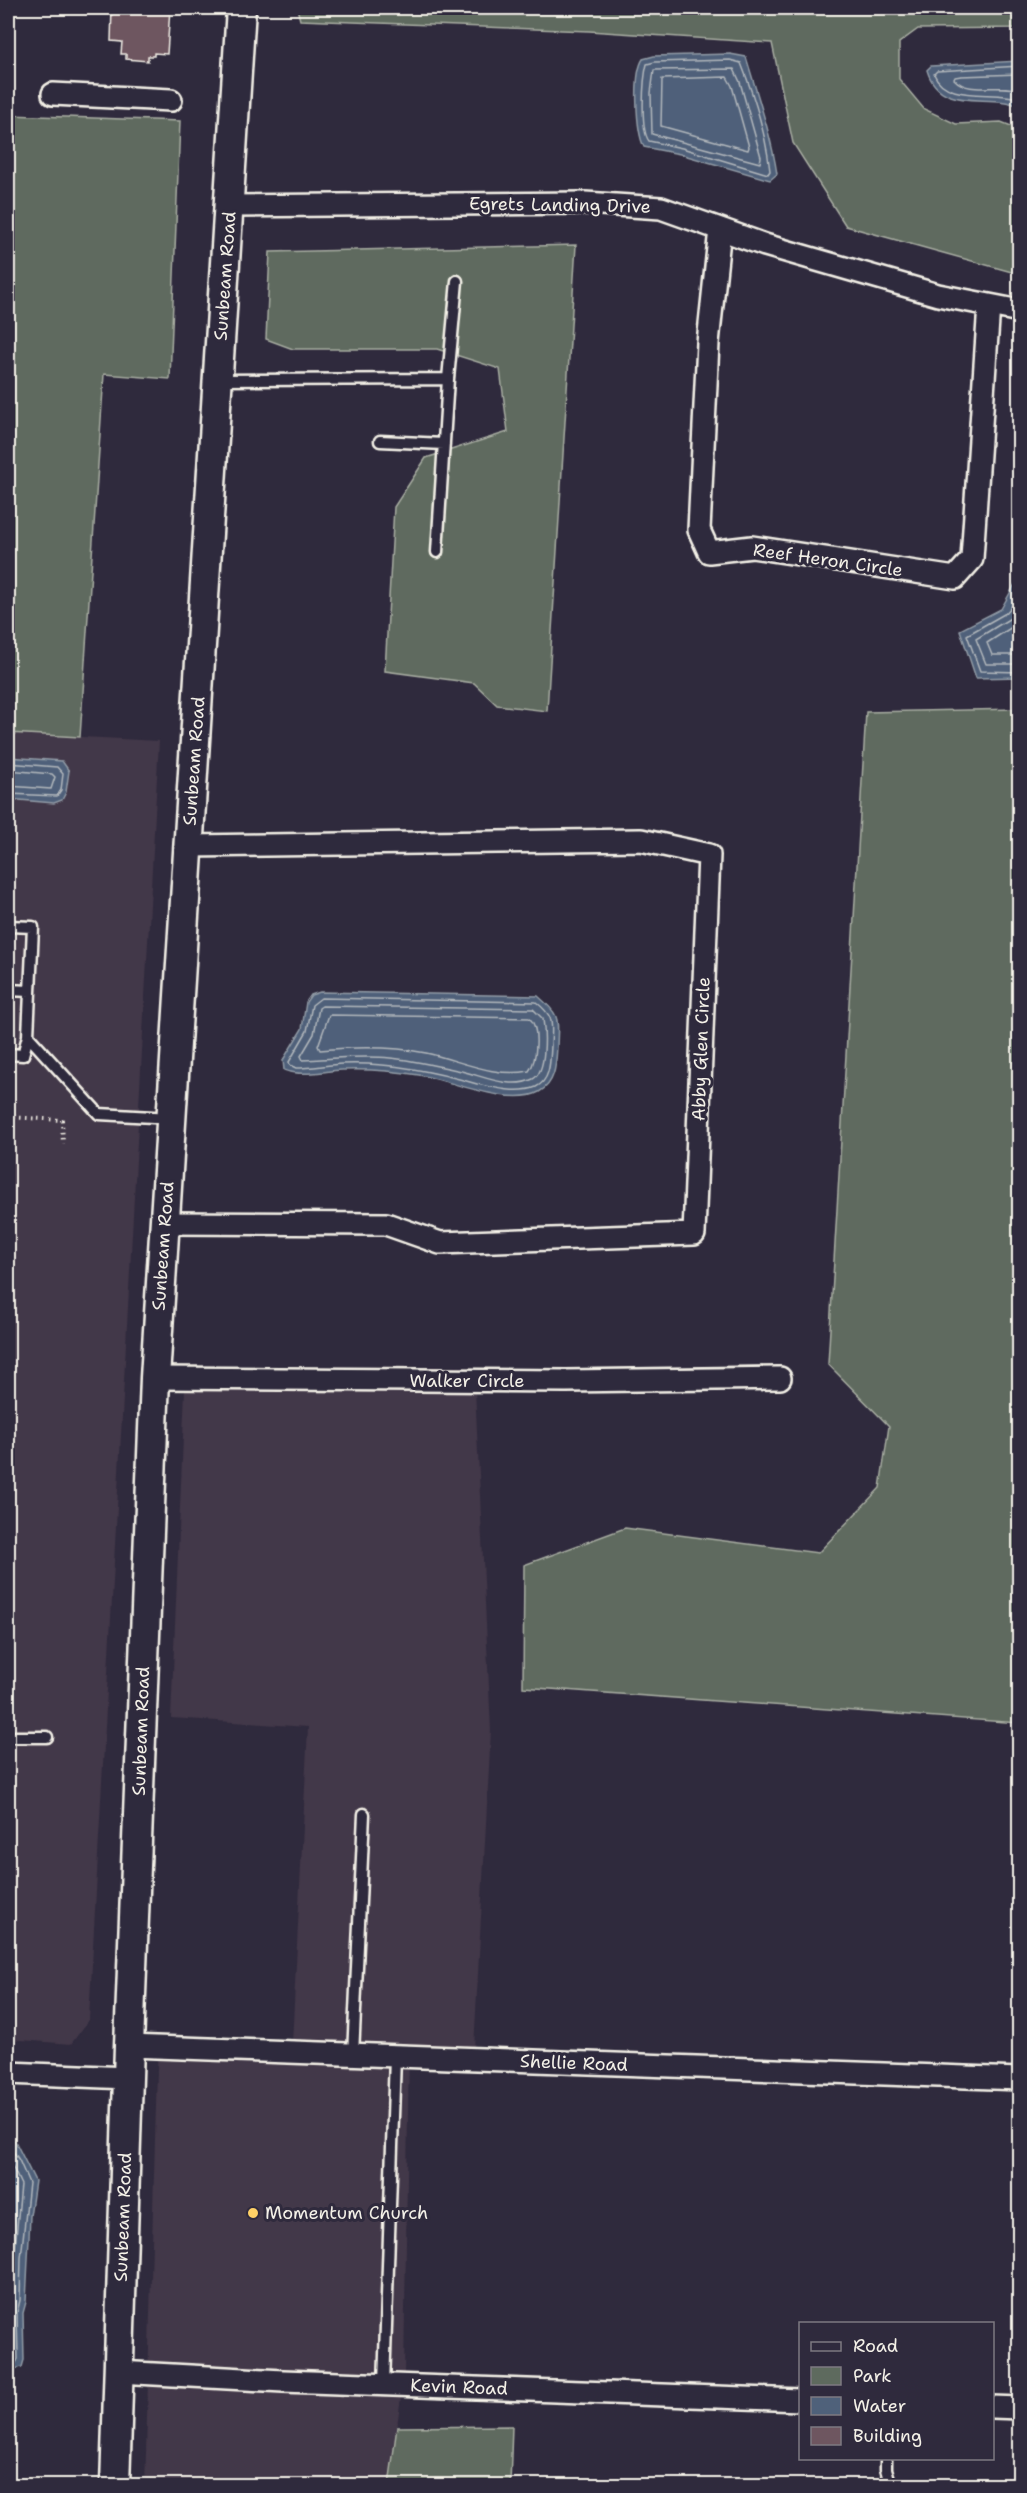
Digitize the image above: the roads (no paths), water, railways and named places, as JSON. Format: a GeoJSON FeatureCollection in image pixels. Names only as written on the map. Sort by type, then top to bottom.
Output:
{"type":"FeatureCollection","features":[{"type":"Feature","properties":{"kind":"street","name":"Sunbeam Road"},"geometry":{"type":"LineString","coordinates":[[115,2486],[129,2046],[155,1378],[241,8]]}},
{"type":"Feature","properties":{"kind":"street"},"geometry":{"type":"LineString","coordinates":[[52,94],[171,100]]}},
{"type":"Feature","properties":{"kind":"street","name":"Egrets Landing Drive"},"geometry":{"type":"LineString","coordinates":[[230,206],[585,203],[662,208],[765,245],[938,295],[1020,311]]}},
{"type":"Feature","properties":{"kind":"street","name":"Reef Heron Circle"},"geometry":{"type":"LineString","coordinates":[[720,229],[708,343],[699,530],[709,552],[752,547],[955,579],[972,560],[989,305]]}},
{"type":"Feature","properties":{"kind":"street","name":"Abby Glen Circle"},"geometry":{"type":"LineString","coordinates":[[165,1223],[386,1224],[440,1243],[694,1233],[709,855],[641,840],[189,846]]}},
{"type":"Feature","properties":{"kind":"street","name":"Walker Circle"},"geometry":{"type":"LineString","coordinates":[[155,1378],[531,1381],[780,1378]]}},
{"type":"Feature","properties":{"kind":"street","name":"Shellie Road"},"geometry":{"type":"LineString","coordinates":[[129,2046],[1020,2079]]}},
{"type":"Feature","properties":{"kind":"street"},"geometry":{"type":"LineString","coordinates":[[8,2073],[128,2078]]}},
{"type":"Feature","properties":{"kind":"street","name":"Kevin Road"},"geometry":{"type":"LineString","coordinates":[[118,2372],[384,2385],[799,2400]]}},
{"type":"Feature","properties":{"kind":"street"},"geometry":{"type":"LineString","coordinates":[[994,2408],[1020,2408]]}},
{"type":"Feature","properties":{"kind":"lane"},"geometry":{"type":"LineString","coordinates":[[438,552],[448,379],[457,281]]}},
{"type":"Feature","properties":{"kind":"lane"},"geometry":{"type":"LineString","coordinates":[[218,380],[448,379]]}},
{"type":"Feature","properties":{"kind":"lane"},"geometry":{"type":"LineString","coordinates":[[380,441],[444,444]]}},
{"type":"Feature","properties":{"kind":"lane"},"geometry":{"type":"LineString","coordinates":[[8,926],[33,927],[28,1036],[23,1055],[8,1054]]}},
{"type":"Feature","properties":{"kind":"lane"},"geometry":{"type":"LineString","coordinates":[[8,990],[30,991]]}},
{"type":"Feature","properties":{"kind":"lane"},"geometry":{"type":"LineString","coordinates":[[28,1036],[99,1114],[171,1118]]}},
{"type":"Feature","properties":{"kind":"lane"},"geometry":{"type":"LineString","coordinates":[[8,1737],[47,1737]]}},
{"type":"Feature","properties":{"kind":"lane"},"geometry":{"type":"LineString","coordinates":[[353,2055],[364,1814]]}},
{"type":"Feature","properties":{"kind":"lane"},"geometry":{"type":"LineString","coordinates":[[384,2385],[396,2057]]}},
{"type":"Feature","properties":{"kind":"lane"},"geometry":{"type":"LineString","coordinates":[[886,2460],[891,2486]]}},
{"type":"Feature","properties":{"kind":"water"},"geometry":{"type":"Polygon","coordinates":[[[730,54],[746,57],[771,144],[777,174],[770,180],[680,154],[644,147],[641,139],[637,89],[643,59],[654,56],[730,54]]]}},
{"type":"Feature","properties":{"kind":"water"},"geometry":{"type":"Polygon","coordinates":[[[1019,61],[1019,106],[1007,102],[954,97],[933,84],[927,70],[931,66],[1019,61]]]}},
{"type":"Feature","properties":{"kind":"water"},"geometry":{"type":"Polygon","coordinates":[[[1019,577],[1019,677],[976,678],[960,630],[1001,609],[1019,577]]]}},
{"type":"Feature","properties":{"kind":"water"},"geometry":{"type":"Polygon","coordinates":[[[8,757],[62,761],[69,771],[66,792],[62,800],[54,803],[8,799],[8,757]]]}},
{"type":"Feature","properties":{"kind":"water"},"geometry":{"type":"Polygon","coordinates":[[[320,992],[538,996],[551,1008],[557,1018],[556,1060],[552,1078],[539,1092],[527,1096],[513,1096],[497,1095],[400,1072],[351,1070],[305,1073],[284,1070],[283,1060],[302,1029],[306,1002],[311,995],[320,992]]]}},
{"type":"Feature","properties":{"kind":"water"},"geometry":{"type":"Polygon","coordinates":[[[8,2138],[15,2141],[35,2181],[30,2216],[26,2302],[23,2313],[24,2360],[22,2367],[8,2371],[8,2138]]]}},
{"type":"Feature","properties":{"kind":"place","name":"Momentum Church"},"geometry":{"type":"Point","coordinates":[253,2213]}}]}
